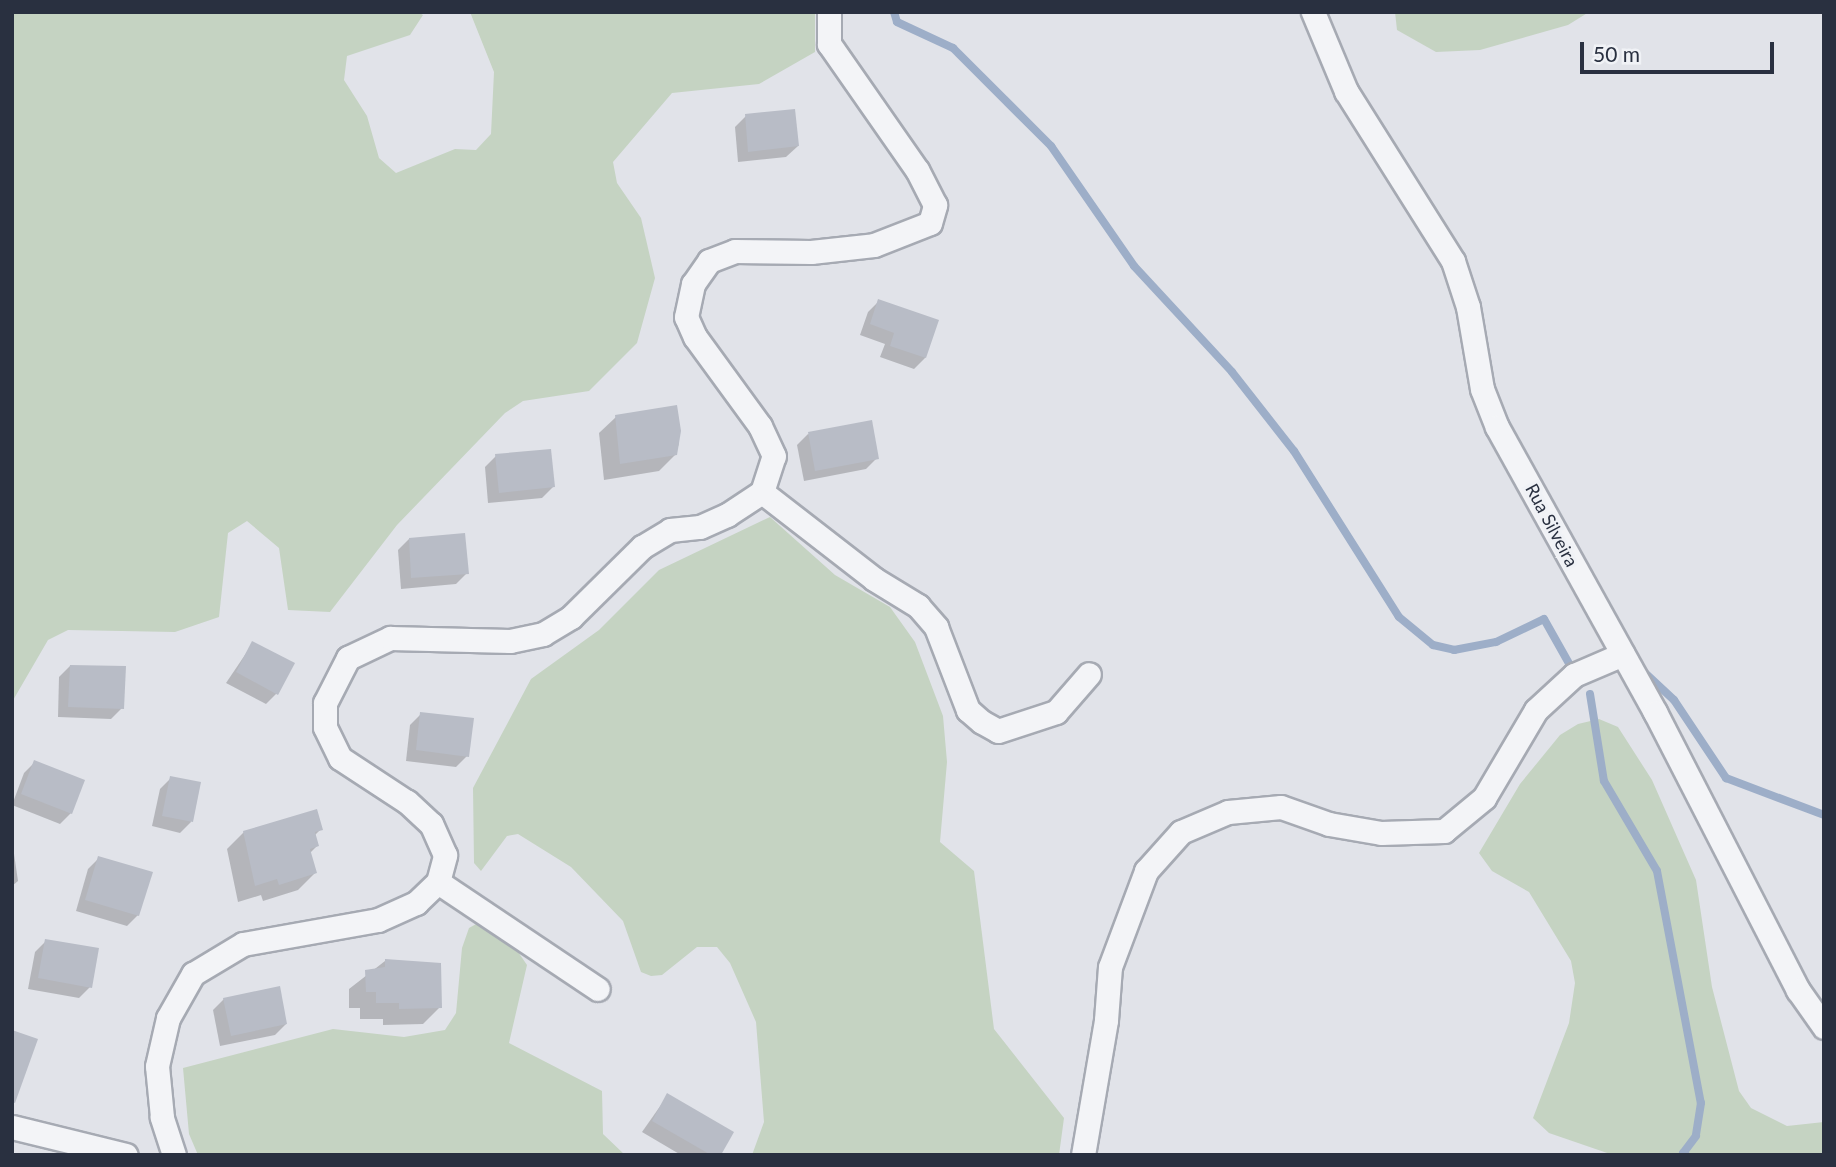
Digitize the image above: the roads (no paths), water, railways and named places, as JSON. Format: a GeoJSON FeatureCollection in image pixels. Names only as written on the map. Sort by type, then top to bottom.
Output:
{"type":"FeatureCollection","features":[{"type":"Feature","properties":{"kind":"street"},"geometry":{"type":"LineString","coordinates":[[174,1155],[162,1117],[157,1066],[168,1018],[193,974],[243,944],[377,920],[416,903],[438,882],[445,855],[431,824],[407,802],[340,758],[325,727],[326,703],[348,658],[390,638],[510,641],[543,634],[571,617],[642,547],[670,530],[700,527],[727,515],[762,492],[774,456],[760,426],[695,337],[686,317],[693,284],[709,261],[735,251],[811,252],[874,245],[909,235],[930,223],[935,205],[917,170],[829,44],[829,12]]}},
{"type":"Feature","properties":{"kind":"street","name":"Rua Silveira"},"geometry":{"type":"LineString","coordinates":[[1314,12],[1346,91],[1454,261],[1468,307],[1482,389],[1497,427],[1623,654],[1798,990],[1824,1027]]}},
{"type":"Feature","properties":{"kind":"street"},"geometry":{"type":"LineString","coordinates":[[762,492],[874,579],[918,606],[936,627],[968,710],[998,731],[1056,712],[1089,674]]}},
{"type":"Feature","properties":{"kind":"street"},"geometry":{"type":"LineString","coordinates":[[1083,1155],[1107,1020],[1110,967],[1146,872],[1181,832],[1228,812],[1281,807],[1329,824],[1381,833],[1444,831],[1484,798],[1536,710],[1574,675],[1623,654]]}},
{"type":"Feature","properties":{"kind":"street"},"geometry":{"type":"LineString","coordinates":[[438,882],[598,989]]}},
{"type":"Feature","properties":{"kind":"street"},"geometry":{"type":"LineString","coordinates":[[12,1127],[126,1155]]}},
{"type":"Feature","properties":{"kind":"waterway"},"geometry":{"type":"LineString","coordinates":[[894,12],[897,22],[953,48],[1051,146],[1134,266],[1232,372],[1294,451],[1399,617],[1433,645],[1454,650],[1496,642],[1544,619],[1571,667]]}},
{"type":"Feature","properties":{"kind":"waterway"},"geometry":{"type":"LineString","coordinates":[[1644,672],[1674,700],[1726,778],[1824,815]]}},
{"type":"Feature","properties":{"kind":"waterway"},"geometry":{"type":"LineString","coordinates":[[1590,694],[1604,781],[1657,871],[1701,1103],[1696,1136],[1683,1153],[1686,1155]]}}]}
